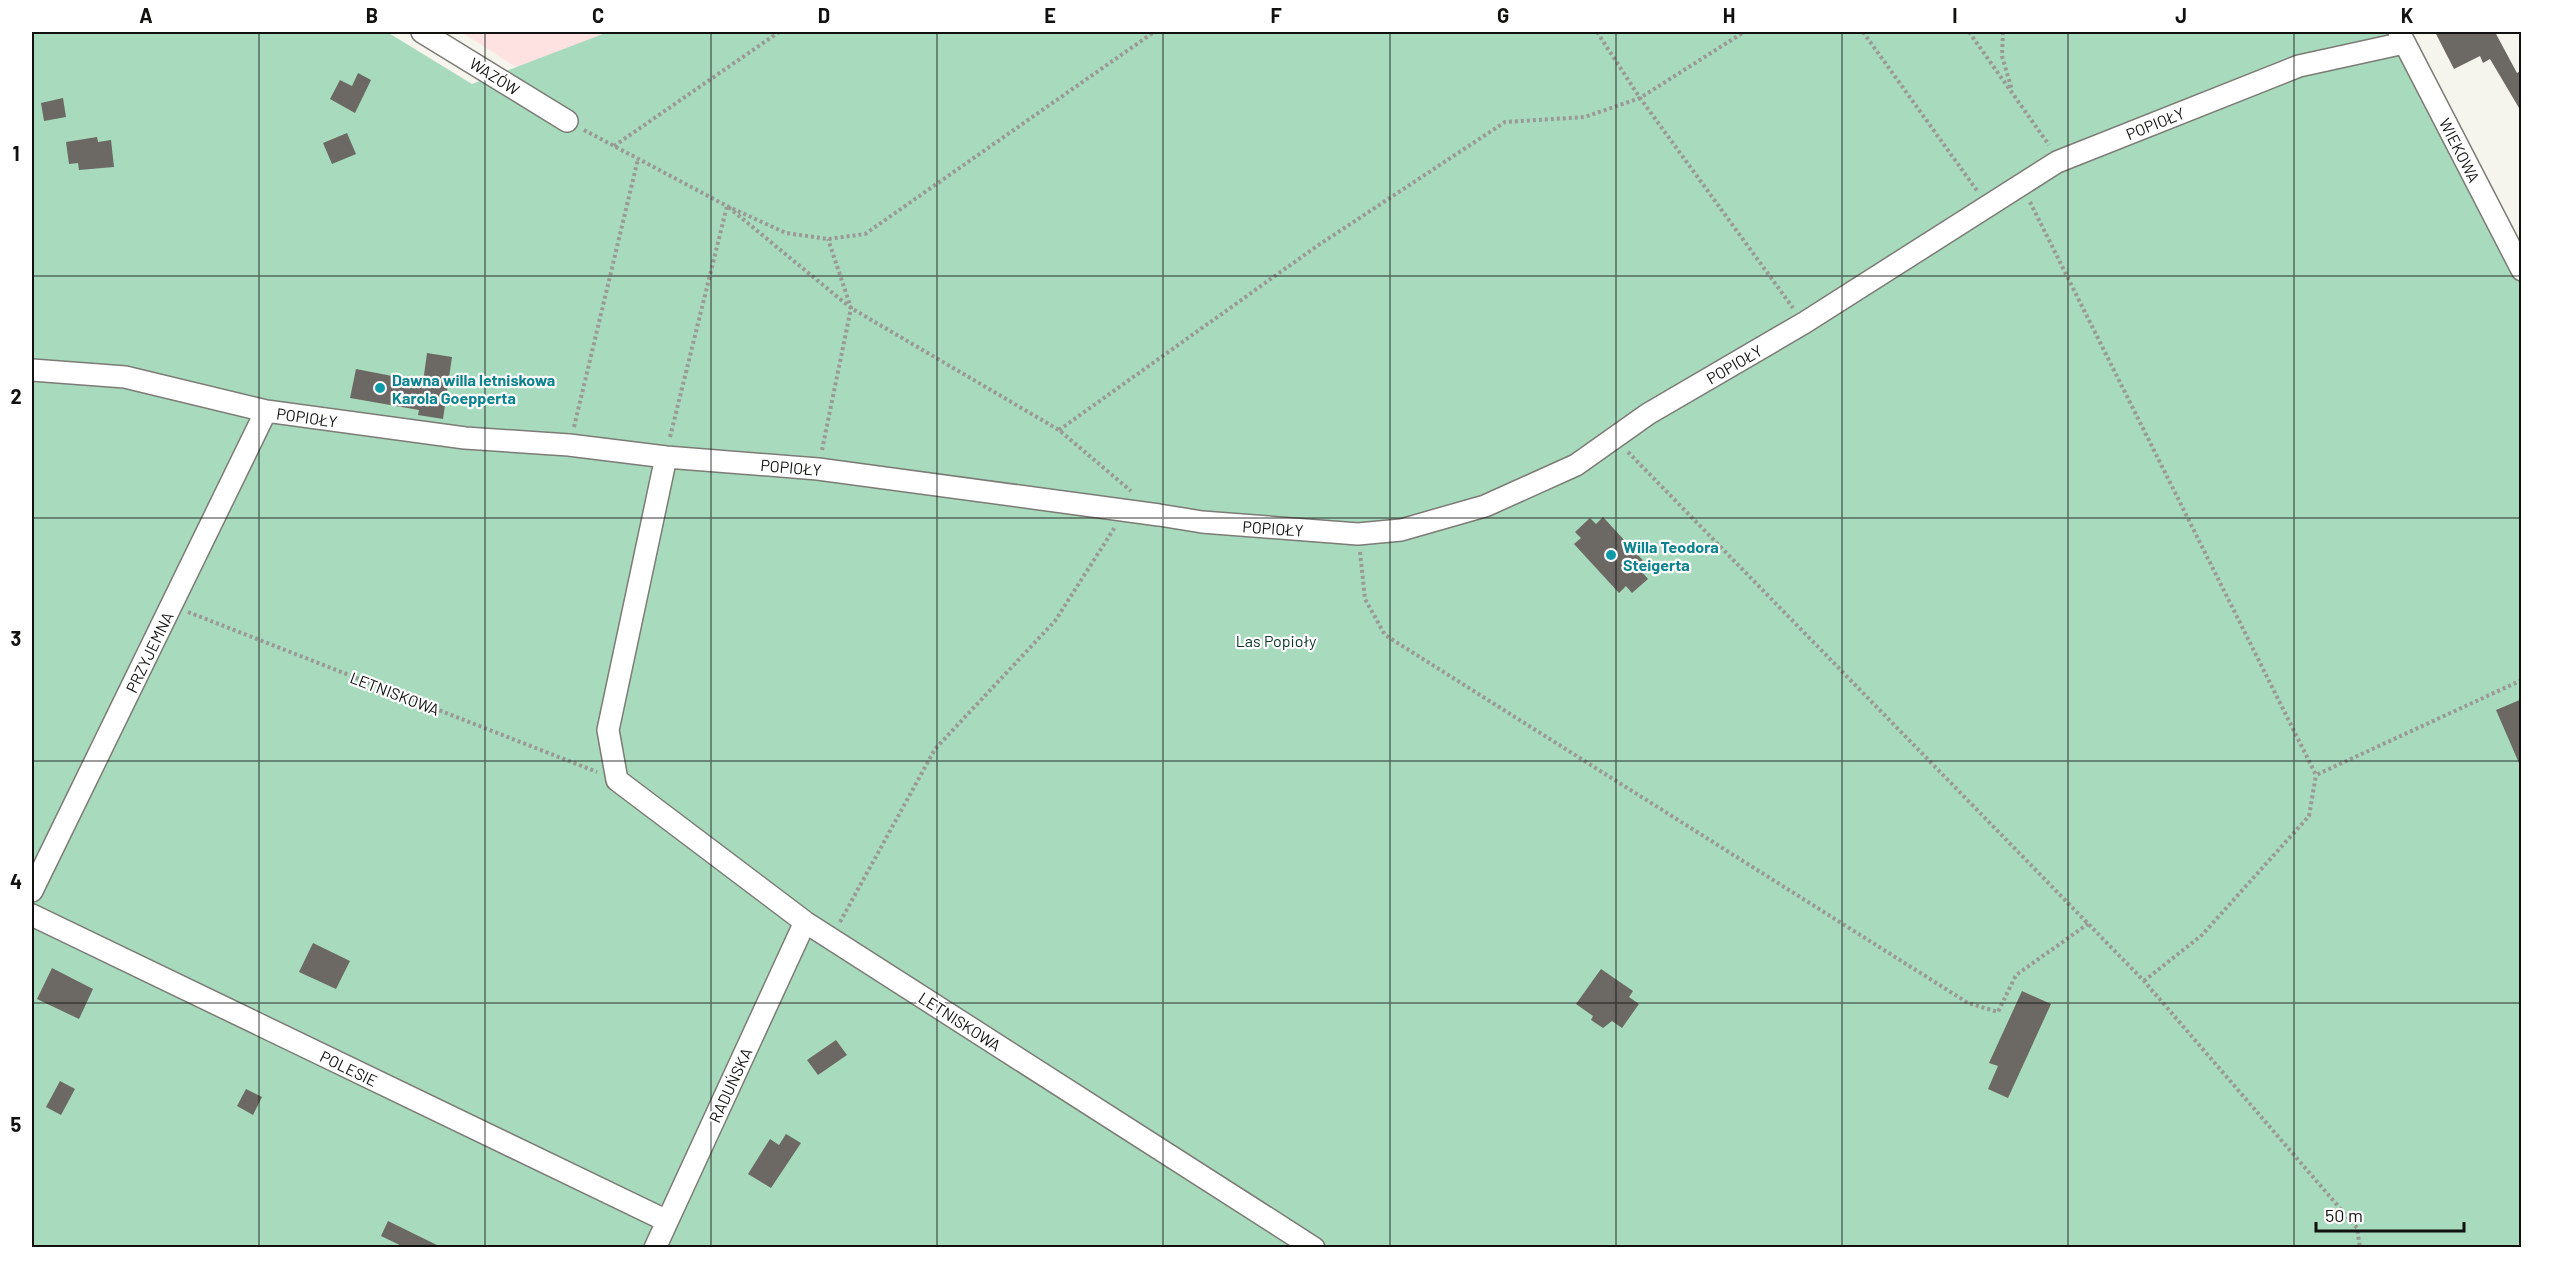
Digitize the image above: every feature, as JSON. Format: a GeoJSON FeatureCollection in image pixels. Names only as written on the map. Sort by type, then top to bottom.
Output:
{"type":"FeatureCollection","features":[{"type":"Feature","properties":{"kind":"street","name":"WAZÓW"},"geometry":{"type":"LineString","coordinates":[[422,32],[567,121]]}},
{"type":"Feature","properties":{"kind":"street","name":"POPIOŁY"},"geometry":{"type":"LineString","coordinates":[[32,370],[125,377],[266,411],[465,438],[569,445],[666,457],[818,469],[1129,501],[1202,522],[1358,534],[1401,530],[1485,506],[1563,473],[1648,414],[1804,323],[2057,162],[2299,66],[2401,37]]}},
{"type":"Feature","properties":{"kind":"street","name":"WIEKOWA"},"geometry":{"type":"LineString","coordinates":[[2401,37],[2522,270]]}},
{"type":"Feature","properties":{"kind":"street","name":"PRZYJEMNA"},"geometry":{"type":"LineString","coordinates":[[32,891],[266,411]]}},
{"type":"Feature","properties":{"kind":"street"},"geometry":{"type":"LineString","coordinates":[[617,780],[608,730],[666,457]]}},
{"type":"Feature","properties":{"kind":"street","name":"LETNISKOWA"},"geometry":{"type":"LineString","coordinates":[[617,780],[805,922],[1314,1248]]}},
{"type":"Feature","properties":{"kind":"street","name":"POLESIE"},"geometry":{"type":"LineString","coordinates":[[32,915],[667,1221]]}},
{"type":"Feature","properties":{"kind":"street","name":"RADUŃSKA"},"geometry":{"type":"LineString","coordinates":[[655,1248],[805,922]]}},
{"type":"Feature","properties":{"kind":"path"},"geometry":{"type":"LineString","coordinates":[[614,146],[779,32]]}},
{"type":"Feature","properties":{"kind":"path"},"geometry":{"type":"LineString","coordinates":[[567,121],[728,206],[786,233],[828,239],[865,234],[1154,32]]}},
{"type":"Feature","properties":{"kind":"path"},"geometry":{"type":"LineString","coordinates":[[1597,32],[1640,98],[1804,323]]}},
{"type":"Feature","properties":{"kind":"path"},"geometry":{"type":"LineString","coordinates":[[1059,430],[1317,246],[1504,122],[1585,117],[1640,98],[1744,32]]}},
{"type":"Feature","properties":{"kind":"path"},"geometry":{"type":"LineString","coordinates":[[1863,32],[1988,206]]}},
{"type":"Feature","properties":{"kind":"path"},"geometry":{"type":"LineString","coordinates":[[1969,32],[2048,142],[2057,162]]}},
{"type":"Feature","properties":{"kind":"path"},"geometry":{"type":"LineString","coordinates":[[2003,32],[2002,56],[2013,94]]}},
{"type":"Feature","properties":{"kind":"path"},"geometry":{"type":"LineString","coordinates":[[569,445],[638,159]]}},
{"type":"Feature","properties":{"kind":"path"},"geometry":{"type":"LineString","coordinates":[[2021,185],[2316,775],[2309,816],[2202,935],[2144,981]]}},
{"type":"Feature","properties":{"kind":"path"},"geometry":{"type":"LineString","coordinates":[[728,206],[851,308],[1059,430],[1129,501],[1055,621],[935,749],[830,938]]}},
{"type":"Feature","properties":{"kind":"path"},"geometry":{"type":"LineString","coordinates":[[666,457],[728,206]]}},
{"type":"Feature","properties":{"kind":"path"},"geometry":{"type":"LineString","coordinates":[[818,469],[851,308],[828,239]]}},
{"type":"Feature","properties":{"kind":"path"},"geometry":{"type":"LineString","coordinates":[[1615,438],[2144,981],[2357,1228],[2360,1248]]}},
{"type":"Feature","properties":{"kind":"path"},"geometry":{"type":"LineString","coordinates":[[1358,534],[1365,599],[1385,635],[1968,1003],[1998,1012],[2016,975],[2088,924]]}},
{"type":"Feature","properties":{"kind":"path","name":"LETNISKOWA"},"geometry":{"type":"LineString","coordinates":[[172,606],[617,780]]}},
{"type":"Feature","properties":{"kind":"path"},"geometry":{"type":"LineString","coordinates":[[2316,775],[2522,680]]}},
{"type":"Feature","properties":{"kind":"shaded area"},"geometry":{"type":"Polygon","coordinates":[[[461,32],[685,32],[580,108],[461,32]]]}},
{"type":"Feature","properties":{"kind":"green space","name":"Las Popioły"},"geometry":{"type":"Polygon","coordinates":[[[32,32],[387,32],[472,84],[608,32],[2410,32],[2521,257],[2521,1247],[32,1247],[32,32]]]}},
{"type":"Feature","properties":{"kind":"building"},"geometry":{"type":"Polygon","coordinates":[[[2435,32],[2495,32],[2517,73],[2522,70],[2522,113],[2490,59],[2483,63],[2480,56],[2454,69],[2435,32]]]}},
{"type":"Feature","properties":{"kind":"building"},"geometry":{"type":"Polygon","coordinates":[[[358,73],[371,80],[355,113],[330,99],[340,80],[352,86],[358,73]]]}},
{"type":"Feature","properties":{"kind":"building"},"geometry":{"type":"Polygon","coordinates":[[[63,98],[66,117],[44,121],[41,103],[63,98]]]}},
{"type":"Feature","properties":{"kind":"building"},"geometry":{"type":"Polygon","coordinates":[[[347,133],[356,154],[332,164],[323,143],[347,133]]]}},
{"type":"Feature","properties":{"kind":"building"},"geometry":{"type":"Polygon","coordinates":[[[97,137],[98,142],[111,140],[114,167],[79,170],[78,163],[69,164],[66,142],[97,137]]]}},
{"type":"Feature","properties":{"kind":"building"},"geometry":{"type":"Polygon","coordinates":[[[427,353],[452,357],[443,419],[418,415],[419,410],[350,398],[356,369],[423,382],[427,353]]]}},
{"type":"Feature","properties":{"kind":"building","name":"Willa Teodora Steigerta"},"geometry":{"type":"Polygon","coordinates":[[[1603,517],[1648,566],[1642,572],[1648,579],[1632,593],[1626,586],[1619,593],[1574,544],[1581,538],[1575,532],[1590,518],[1596,524],[1603,517]]]}},
{"type":"Feature","properties":{"kind":"building"},"geometry":{"type":"Polygon","coordinates":[[[2522,699],[2522,770],[2496,710],[2522,699]]]}},
{"type":"Feature","properties":{"kind":"building"},"geometry":{"type":"Polygon","coordinates":[[[313,943],[350,961],[336,989],[299,972],[313,943]]]}},
{"type":"Feature","properties":{"kind":"building"},"geometry":{"type":"Polygon","coordinates":[[[52,968],[93,989],[79,1019],[37,999],[52,968]]]}},
{"type":"Feature","properties":{"kind":"building"},"geometry":{"type":"Polygon","coordinates":[[[1601,969],[1633,991],[1629,997],[1639,1004],[1622,1028],[1612,1021],[1603,1028],[1591,1020],[1593,1016],[1576,1004],[1601,969]]]}},
{"type":"Feature","properties":{"kind":"building"},"geometry":{"type":"Polygon","coordinates":[[[2022,991],[2051,1004],[2008,1098],[1988,1089],[1998,1066],[1989,1063],[2022,991]]]}},
{"type":"Feature","properties":{"kind":"building"},"geometry":{"type":"Polygon","coordinates":[[[836,1040],[847,1055],[818,1075],[807,1060],[836,1040]]]}},
{"type":"Feature","properties":{"kind":"building"},"geometry":{"type":"Polygon","coordinates":[[[60,1081],[75,1089],[61,1115],[46,1107],[60,1081]]]}},
{"type":"Feature","properties":{"kind":"building"},"geometry":{"type":"Polygon","coordinates":[[[246,1089],[262,1097],[253,1115],[237,1106],[246,1089]]]}},
{"type":"Feature","properties":{"kind":"building"},"geometry":{"type":"Polygon","coordinates":[[[786,1134],[801,1143],[771,1188],[748,1174],[770,1139],[779,1145],[786,1134]]]}},
{"type":"Feature","properties":{"kind":"building"},"geometry":{"type":"Polygon","coordinates":[[[388,1221],[443,1248],[406,1248],[381,1236],[388,1221]]]}},
{"type":"Feature","properties":{"kind":"place","name":"Dawna willa letniskowa Karola Goepperta"},"geometry":{"type":"Point","coordinates":[380,388]}},
{"type":"Feature","properties":{"kind":"place","name":"Willa Teodora Steigerta"},"geometry":{"type":"Point","coordinates":[1611,555]}}]}
